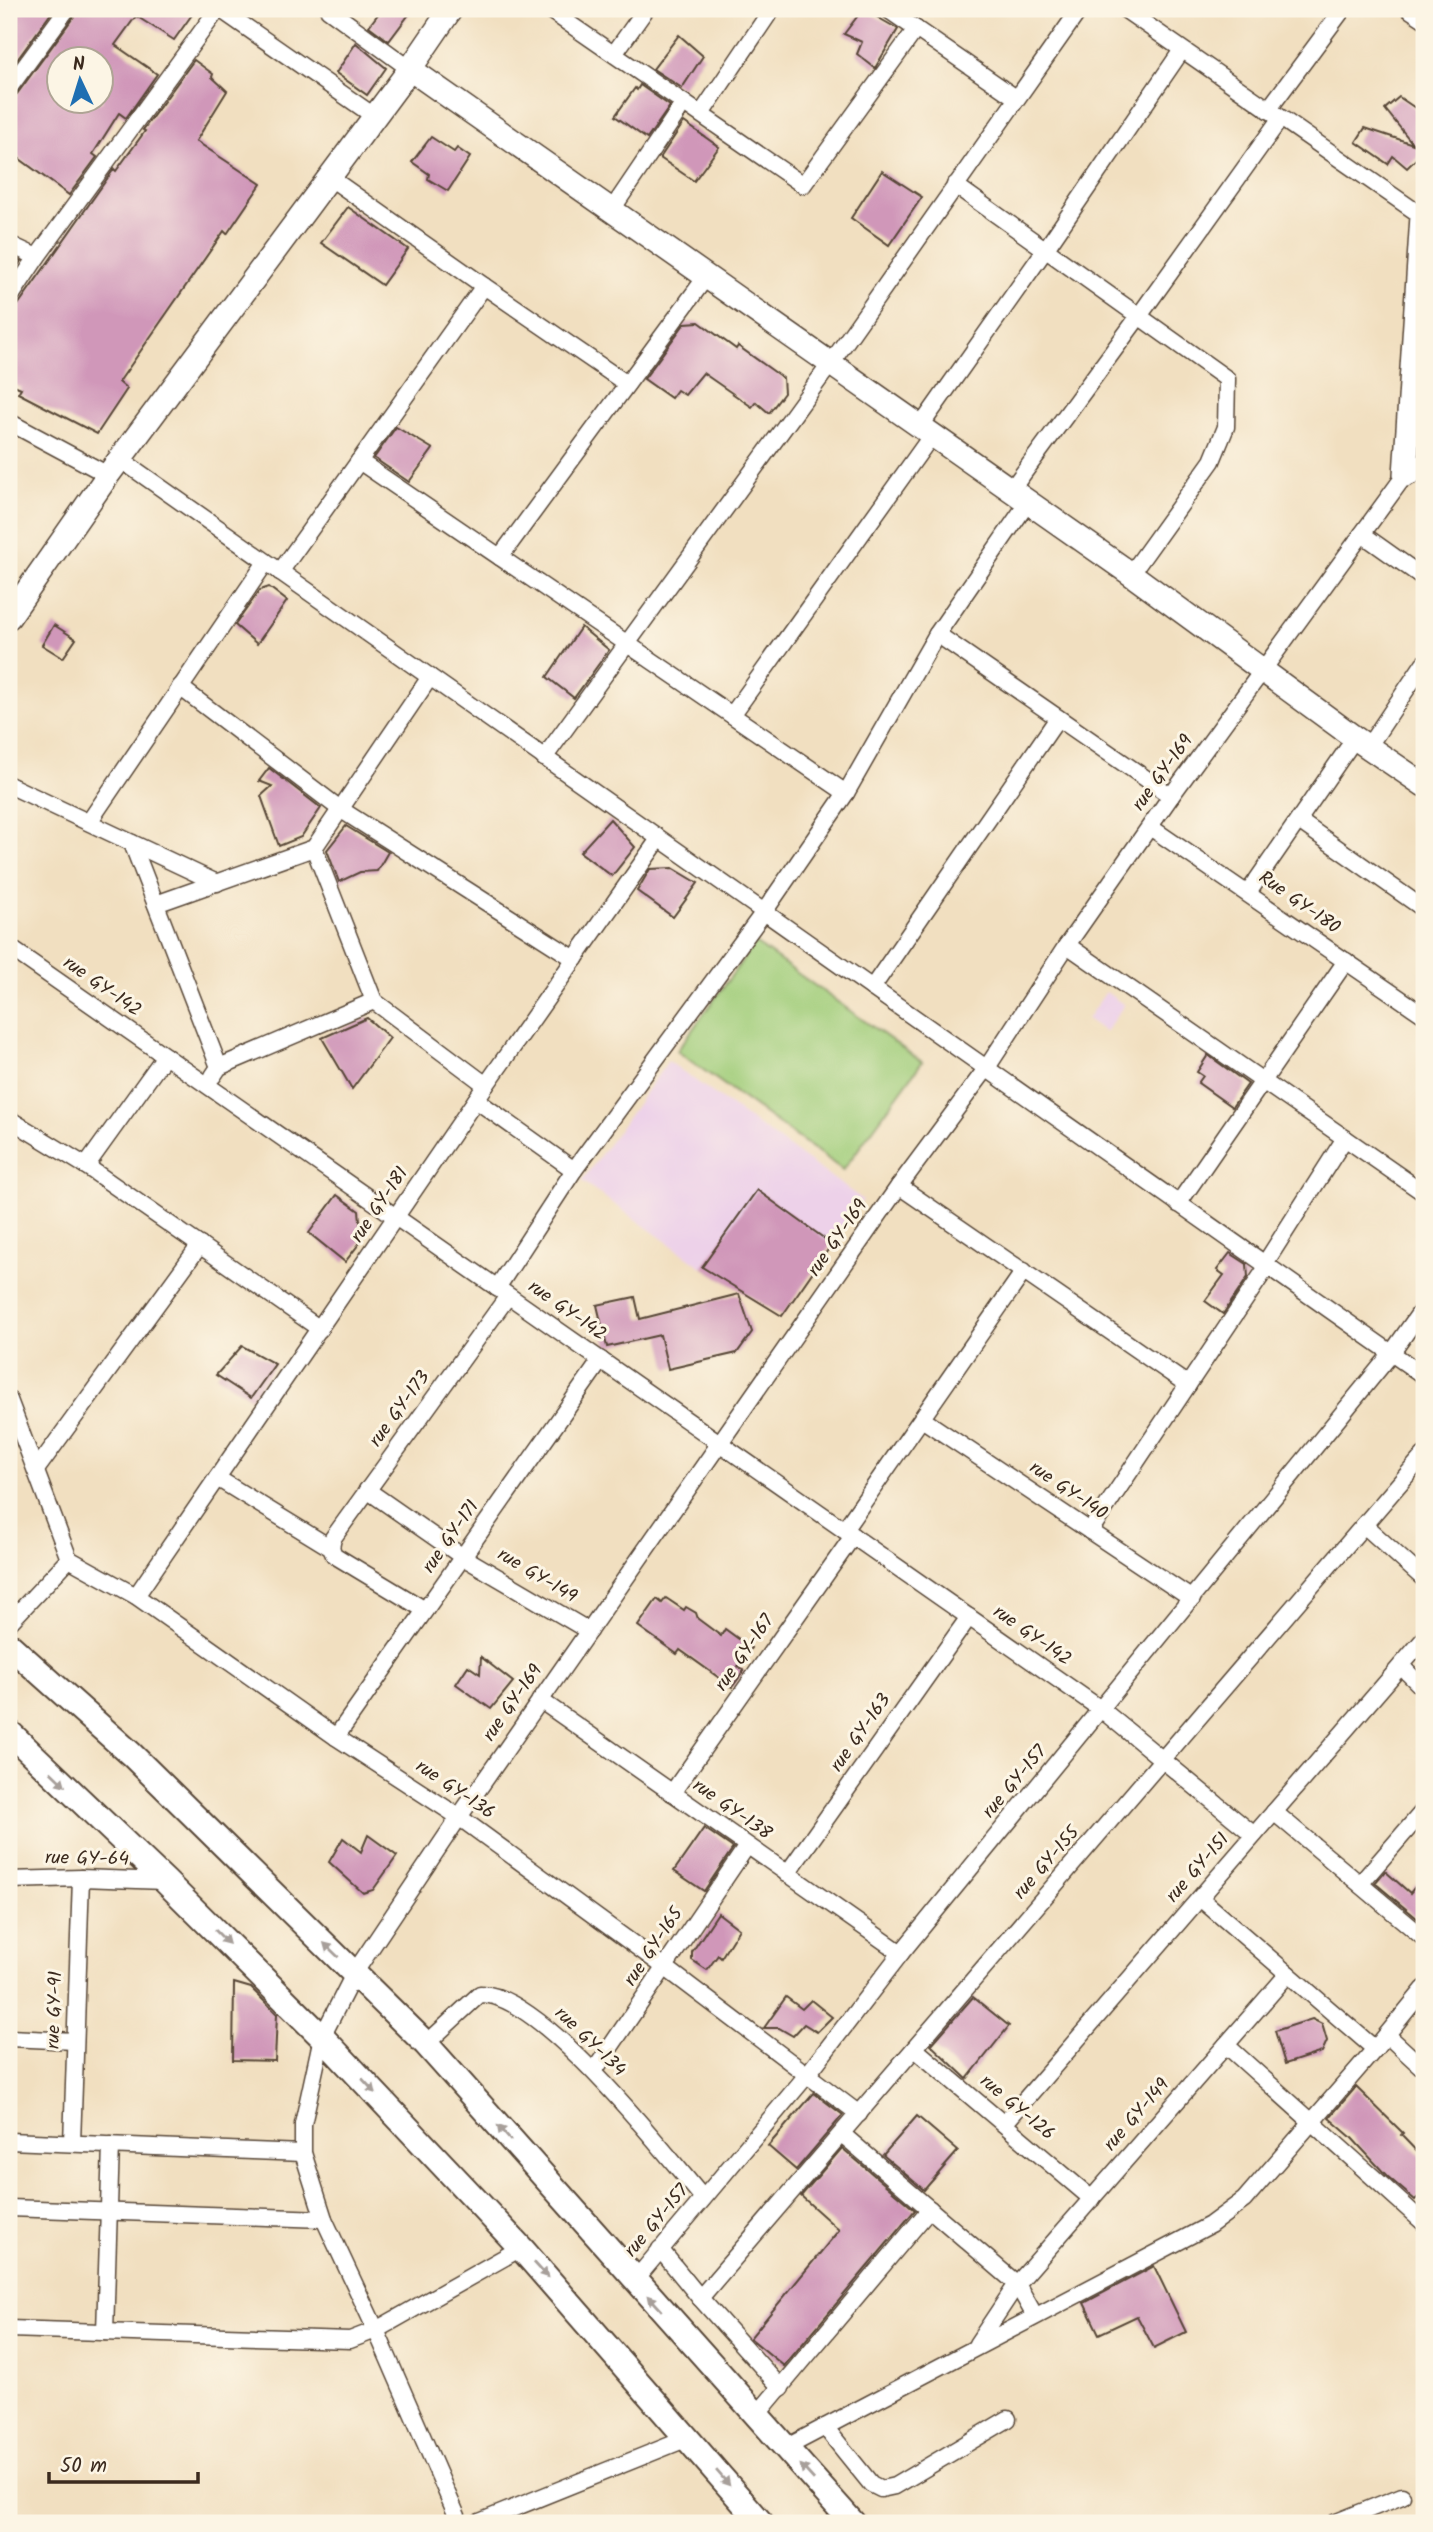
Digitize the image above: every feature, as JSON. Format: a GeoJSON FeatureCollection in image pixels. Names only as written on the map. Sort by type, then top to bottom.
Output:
{"type":"FeatureCollection","features":[{"type":"Feature","properties":{"kind":"main road"},"geometry":{"type":"LineString","coordinates":[[9,1645],[131,1754],[426,2044],[853,2523]]}},
{"type":"Feature","properties":{"kind":"main road"},"geometry":{"type":"LineString","coordinates":[[9,1732],[322,2036],[521,2248],[761,2523]]}},
{"type":"Feature","properties":{"kind":"street"},"geometry":{"type":"LineString","coordinates":[[9,89],[67,9]]}},
{"type":"Feature","properties":{"kind":"street"},"geometry":{"type":"LineString","coordinates":[[9,299],[219,9],[374,116]]}},
{"type":"Feature","properties":{"kind":"street"},"geometry":{"type":"LineString","coordinates":[[328,9],[611,211],[1131,574],[1424,785]]}},
{"type":"Feature","properties":{"kind":"street"},"geometry":{"type":"LineString","coordinates":[[9,617],[114,467],[410,69],[451,9]]}},
{"type":"Feature","properties":{"kind":"street"},"geometry":{"type":"LineString","coordinates":[[548,9],[803,185],[916,29]]}},
{"type":"Feature","properties":{"kind":"street"},"geometry":{"type":"LineString","coordinates":[[614,54],[646,9]]}},
{"type":"Feature","properties":{"kind":"street"},"geometry":{"type":"LineString","coordinates":[[701,114],[772,9]]}},
{"type":"Feature","properties":{"kind":"street"},"geometry":{"type":"LineString","coordinates":[[887,9],[1016,98]]}},
{"type":"Feature","properties":{"kind":"street"},"geometry":{"type":"LineString","coordinates":[[544,758],[831,363],[1080,9]]}},
{"type":"Feature","properties":{"kind":"street"},"geometry":{"type":"LineString","coordinates":[[1124,9],[1423,216],[1415,470]]}},
{"type":"Feature","properties":{"kind":"street","name":"rue GY-173"},"geometry":{"type":"LineString","coordinates":[[331,1548],[332,1538],[503,1292],[574,1170],[764,912],[846,793],[1019,496],[1343,9]]}},
{"type":"Feature","properties":{"kind":"street"},"geometry":{"type":"LineString","coordinates":[[1409,9],[1424,19]]}},
{"type":"Feature","properties":{"kind":"street"},"geometry":{"type":"LineString","coordinates":[[732,715],[1182,50]]}},
{"type":"Feature","properties":{"kind":"street"},"geometry":{"type":"LineString","coordinates":[[611,211],[684,103]]}},
{"type":"Feature","properties":{"kind":"street"},"geometry":{"type":"LineString","coordinates":[[329,177],[627,384]]}},
{"type":"Feature","properties":{"kind":"street"},"geometry":{"type":"LineString","coordinates":[[955,185],[1227,379],[1226,427],[1212,461],[1131,574]]}},
{"type":"Feature","properties":{"kind":"street"},"geometry":{"type":"LineString","coordinates":[[9,244],[37,257]]}},
{"type":"Feature","properties":{"kind":"street"},"geometry":{"type":"LineString","coordinates":[[500,557],[706,277]]}},
{"type":"Feature","properties":{"kind":"street"},"geometry":{"type":"LineString","coordinates":[[280,572],[484,286]]}},
{"type":"Feature","properties":{"kind":"street"},"geometry":{"type":"LineString","coordinates":[[9,422],[114,467],[266,562],[1424,1376]]}},
{"type":"Feature","properties":{"kind":"street"},"geometry":{"type":"LineString","coordinates":[[359,461],[846,793]]}},
{"type":"Feature","properties":{"kind":"street","name":"rue GY-169"},"geometry":{"type":"LineString","coordinates":[[460,2523],[376,2330],[324,2219],[303,2153],[303,2124],[322,2036],[355,1972],[459,1816],[899,1186],[986,1069],[1067,945],[1171,796],[1362,534],[1415,470]]}},
{"type":"Feature","properties":{"kind":"street"},"geometry":{"type":"LineString","coordinates":[[1362,534],[1424,578]]}},
{"type":"Feature","properties":{"kind":"street"},"geometry":{"type":"LineString","coordinates":[[89,822],[266,562]]}},
{"type":"Feature","properties":{"kind":"street"},"geometry":{"type":"LineString","coordinates":[[937,634],[1171,796]]}},
{"type":"Feature","properties":{"kind":"street"},"geometry":{"type":"LineString","coordinates":[[1248,893],[1299,821],[1424,663]]}},
{"type":"Feature","properties":{"kind":"street"},"geometry":{"type":"LineString","coordinates":[[156,904],[314,848],[430,677]]}},
{"type":"Feature","properties":{"kind":"street"},"geometry":{"type":"LineString","coordinates":[[180,687],[340,808],[575,959]]}},
{"type":"Feature","properties":{"kind":"street"},"geometry":{"type":"LineString","coordinates":[[872,988],[1058,718]]}},
{"type":"Feature","properties":{"kind":"street"},"geometry":{"type":"LineString","coordinates":[[9,785],[217,883]]}},
{"type":"Feature","properties":{"kind":"street"},"geometry":{"type":"LineString","coordinates":[[1299,821],[1424,909]]}},
{"type":"Feature","properties":{"kind":"street","name":"Rue GY-180"},"geometry":{"type":"LineString","coordinates":[[1150,827],[1424,1015]]}},
{"type":"Feature","properties":{"kind":"street","name":"rue GY-181"},"geometry":{"type":"LineString","coordinates":[[136,1596],[486,1085],[659,838]]}},
{"type":"Feature","properties":{"kind":"street"},"geometry":{"type":"LineString","coordinates":[[132,843],[219,1067]]}},
{"type":"Feature","properties":{"kind":"street"},"geometry":{"type":"LineString","coordinates":[[314,848],[374,1001],[486,1085]]}},
{"type":"Feature","properties":{"kind":"street"},"geometry":{"type":"LineString","coordinates":[[1067,945],[1424,1193]]}},
{"type":"Feature","properties":{"kind":"street","name":"rue GY-142"},"geometry":{"type":"LineString","coordinates":[[9,947],[1102,1710],[1254,1835]]}},
{"type":"Feature","properties":{"kind":"street"},"geometry":{"type":"LineString","coordinates":[[1178,1204],[1346,961]]}},
{"type":"Feature","properties":{"kind":"street"},"geometry":{"type":"LineString","coordinates":[[206,1085],[219,1067],[374,1001]]}},
{"type":"Feature","properties":{"kind":"street"},"geometry":{"type":"LineString","coordinates":[[86,1166],[165,1056]]}},
{"type":"Feature","properties":{"kind":"street"},"geometry":{"type":"LineString","coordinates":[[477,1100],[574,1170]]}},
{"type":"Feature","properties":{"kind":"street"},"geometry":{"type":"LineString","coordinates":[[9,1119],[86,1166],[320,1329]]}},
{"type":"Feature","properties":{"kind":"street"},"geometry":{"type":"LineString","coordinates":[[1090,1531],[1266,1266],[1345,1138]]}},
{"type":"Feature","properties":{"kind":"street"},"geometry":{"type":"LineString","coordinates":[[899,1186],[1188,1385]]}},
{"type":"Feature","properties":{"kind":"street"},"geometry":{"type":"LineString","coordinates":[[36,1470],[200,1245]]}},
{"type":"Feature","properties":{"kind":"street","name":"rue GY-167"},"geometry":{"type":"LineString","coordinates":[[673,1793],[1024,1271]]}},
{"type":"Feature","properties":{"kind":"street","name":"rue GY-157"},"geometry":{"type":"LineString","coordinates":[[635,2280],[807,2075],[901,1954],[1391,1354],[1424,1307]]}},
{"type":"Feature","properties":{"kind":"street","name":"rue GY-171"},"geometry":{"type":"LineString","coordinates":[[335,1737],[601,1360]]}},
{"type":"Feature","properties":{"kind":"street"},"geometry":{"type":"LineString","coordinates":[[9,1400],[68,1559],[9,1623]]}},
{"type":"Feature","properties":{"kind":"street","name":"rue GY-140"},"geometry":{"type":"LineString","coordinates":[[922,1419],[1192,1599]]}},
{"type":"Feature","properties":{"kind":"street","name":"rue GY-155"},"geometry":{"type":"LineString","coordinates":[[700,2298],[1424,1455]]}},
{"type":"Feature","properties":{"kind":"street"},"geometry":{"type":"LineString","coordinates":[[218,1478],[331,1548],[334,1555],[425,1610]]}},
{"type":"Feature","properties":{"kind":"street","name":"rue GY-149"},"geometry":{"type":"LineString","coordinates":[[367,1490],[463,1557],[589,1631]]}},
{"type":"Feature","properties":{"kind":"street"},"geometry":{"type":"LineString","coordinates":[[1364,1525],[1424,1579]]}},
{"type":"Feature","properties":{"kind":"street","name":"rue GY-136"},"geometry":{"type":"LineString","coordinates":[[68,1559],[136,1596],[335,1737],[459,1816],[859,2114]]}},
{"type":"Feature","properties":{"kind":"street","name":"rue GY-163"},"geometry":{"type":"LineString","coordinates":[[787,1874],[969,1617]]}},
{"type":"Feature","properties":{"kind":"street","name":"rue GY-151"},"geometry":{"type":"LineString","coordinates":[[1004,2124],[1424,1639]]}},
{"type":"Feature","properties":{"kind":"street"},"geometry":{"type":"LineString","coordinates":[[1401,1666],[1424,1689]]}},
{"type":"Feature","properties":{"kind":"street","name":"rue GY-138"},"geometry":{"type":"LineString","coordinates":[[540,1700],[901,1954]]}},
{"type":"Feature","properties":{"kind":"street"},"geometry":{"type":"LineString","coordinates":[[1360,1884],[1424,1810]]}},
{"type":"Feature","properties":{"kind":"street"},"geometry":{"type":"LineString","coordinates":[[1274,1812],[1424,1938]]}},
{"type":"Feature","properties":{"kind":"street","name":"rue GY-165"},"geometry":{"type":"LineString","coordinates":[[594,2071],[747,1846]]}},
{"type":"Feature","properties":{"kind":"street","name":"rue GY-64"},"geometry":{"type":"LineString","coordinates":[[9,1880],[81,1878],[165,1881]]}},
{"type":"Feature","properties":{"kind":"street","name":"rue GY-91"},"geometry":{"type":"LineString","coordinates":[[72,2143],[81,1878]]}},
{"type":"Feature","properties":{"kind":"street"},"geometry":{"type":"LineString","coordinates":[[1200,1898],[1375,2049]]}},
{"type":"Feature","properties":{"kind":"street","name":"rue GY-149"},"geometry":{"type":"LineString","coordinates":[[975,2348],[1017,2284],[1288,1974]]}},
{"type":"Feature","properties":{"kind":"street"},"geometry":{"type":"LineString","coordinates":[[785,2448],[1210,2225],[1244,2200],[1424,1989]]}},
{"type":"Feature","properties":{"kind":"street","name":"rue GY-134"},"geometry":{"type":"LineString","coordinates":[[426,2044],[480,1994],[497,1996],[547,2027],[594,2071],[703,2198]]}},
{"type":"Feature","properties":{"kind":"street"},"geometry":{"type":"LineString","coordinates":[[1387,2035],[1424,2069]]}},
{"type":"Feature","properties":{"kind":"street"},"geometry":{"type":"LineString","coordinates":[[9,2038],[75,2041]]}},
{"type":"Feature","properties":{"kind":"street"},"geometry":{"type":"LineString","coordinates":[[1226,2045],[1424,2223]]}},
{"type":"Feature","properties":{"kind":"street","name":"rue GY-126"},"geometry":{"type":"LineString","coordinates":[[915,2049],[1092,2199]]}},
{"type":"Feature","properties":{"kind":"street"},"geometry":{"type":"LineString","coordinates":[[842,2134],[1017,2284],[1035,2316]]}},
{"type":"Feature","properties":{"kind":"street"},"geometry":{"type":"LineString","coordinates":[[9,2141],[303,2153]]}},
{"type":"Feature","properties":{"kind":"street"},"geometry":{"type":"LineString","coordinates":[[105,2332],[111,2145]]}},
{"type":"Feature","properties":{"kind":"street"},"geometry":{"type":"LineString","coordinates":[[9,2208],[324,2219]]}},
{"type":"Feature","properties":{"kind":"street"},"geometry":{"type":"LineString","coordinates":[[756,2416],[930,2209]]}},
{"type":"Feature","properties":{"kind":"street"},"geometry":{"type":"LineString","coordinates":[[9,2329],[350,2340],[376,2330],[521,2248]]}},
{"type":"Feature","properties":{"kind":"street"},"geometry":{"type":"LineString","coordinates":[[660,2249],[780,2388]]}},
{"type":"Feature","properties":{"kind":"street"},"geometry":{"type":"LineString","coordinates":[[825,2427],[871,2484],[881,2488],[895,2486],[1008,2419]]}},
{"type":"Feature","properties":{"kind":"street"},"geometry":{"type":"LineString","coordinates":[[477,2523],[688,2438]]}},
{"type":"Feature","properties":{"kind":"street"},"geometry":{"type":"LineString","coordinates":[[1334,2523],[1402,2496]]}},
{"type":"Feature","properties":{"kind":"shaded area"},"geometry":{"type":"Polygon","coordinates":[[[1106,992],[1124,1005],[1105,1032],[1087,1019],[1106,992]]]}},
{"type":"Feature","properties":{"kind":"shaded area"},"geometry":{"type":"Polygon","coordinates":[[[668,1061],[863,1200],[832,1244],[757,1190],[702,1267],[582,1181],[668,1061]]]}},
{"type":"Feature","properties":{"kind":"green space"},"geometry":{"type":"Polygon","coordinates":[[[755,943],[922,1062],[843,1170],[677,1051],[755,943]]]}},
{"type":"Feature","properties":{"kind":"building"},"geometry":{"type":"Polygon","coordinates":[[[9,9],[54,9],[9,71],[9,9]]]}},
{"type":"Feature","properties":{"kind":"building"},"geometry":{"type":"Polygon","coordinates":[[[77,9],[196,9],[174,40],[136,16],[115,45],[157,74],[126,118],[119,113],[93,154],[97,157],[69,195],[9,151],[9,98],[17,94],[46,54],[46,116],[116,116],[116,46],[52,46],[77,9]]]}},
{"type":"Feature","properties":{"kind":"building"},"geometry":{"type":"Polygon","coordinates":[[[382,9],[413,9],[389,41],[369,26],[382,9]]]}},
{"type":"Feature","properties":{"kind":"building"},"geometry":{"type":"Polygon","coordinates":[[[863,9],[898,29],[875,68],[857,54],[862,42],[844,34],[863,9]]]}},
{"type":"Feature","properties":{"kind":"building"},"geometry":{"type":"Polygon","coordinates":[[[679,35],[703,56],[682,88],[653,69],[679,35]]]}},
{"type":"Feature","properties":{"kind":"building"},"geometry":{"type":"Polygon","coordinates":[[[356,43],[386,68],[367,95],[336,73],[356,43]]]}},
{"type":"Feature","properties":{"kind":"building"},"geometry":{"type":"Polygon","coordinates":[[[194,60],[213,74],[212,77],[227,91],[196,141],[261,184],[227,234],[224,231],[119,382],[127,389],[97,434],[18,393],[21,388],[9,383],[9,309],[18,305],[194,60]]]}},
{"type":"Feature","properties":{"kind":"building"},"geometry":{"type":"Polygon","coordinates":[[[640,85],[670,106],[647,139],[615,116],[640,85]]]}},
{"type":"Feature","properties":{"kind":"building"},"geometry":{"type":"Polygon","coordinates":[[[1399,97],[1424,114],[1424,159],[1421,154],[1407,168],[1393,156],[1388,164],[1356,142],[1365,128],[1413,144],[1385,109],[1399,97]]]}},
{"type":"Feature","properties":{"kind":"building"},"geometry":{"type":"Polygon","coordinates":[[[684,122],[719,147],[694,181],[660,158],[684,122]]]}},
{"type":"Feature","properties":{"kind":"building"},"geometry":{"type":"Polygon","coordinates":[[[431,137],[454,152],[457,148],[470,157],[448,191],[428,179],[429,174],[412,162],[431,137]]]}},
{"type":"Feature","properties":{"kind":"building"},"geometry":{"type":"Polygon","coordinates":[[[882,171],[922,197],[889,245],[851,218],[882,171]]]}},
{"type":"Feature","properties":{"kind":"building"},"geometry":{"type":"Polygon","coordinates":[[[348,207],[408,249],[382,285],[321,243],[348,207]]]}},
{"type":"Feature","properties":{"kind":"building"},"geometry":{"type":"Polygon","coordinates":[[[9,255],[21,261],[9,280],[9,255]]]}},
{"type":"Feature","properties":{"kind":"building"},"geometry":{"type":"Polygon","coordinates":[[[699,322],[783,378],[784,393],[769,413],[756,402],[752,407],[703,373],[685,395],[677,390],[671,398],[644,379],[685,323],[699,322]]]}},
{"type":"Feature","properties":{"kind":"building"},"geometry":{"type":"Polygon","coordinates":[[[396,427],[433,449],[409,482],[374,458],[396,427]]]}},
{"type":"Feature","properties":{"kind":"building"},"geometry":{"type":"Polygon","coordinates":[[[269,587],[287,601],[257,644],[235,625],[260,590],[269,587]]]}},
{"type":"Feature","properties":{"kind":"building"},"geometry":{"type":"Polygon","coordinates":[[[54,625],[76,639],[63,658],[42,645],[54,625]]]}},
{"type":"Feature","properties":{"kind":"building"},"geometry":{"type":"Polygon","coordinates":[[[581,627],[609,650],[574,698],[547,677],[581,627]]]}},
{"type":"Feature","properties":{"kind":"building"},"geometry":{"type":"Polygon","coordinates":[[[269,768],[321,808],[301,837],[279,846],[261,796],[272,786],[259,781],[269,768]]]}},
{"type":"Feature","properties":{"kind":"building"},"geometry":{"type":"Polygon","coordinates":[[[610,819],[635,847],[612,876],[580,852],[610,819]]]}},
{"type":"Feature","properties":{"kind":"building"},"geometry":{"type":"Polygon","coordinates":[[[346,826],[388,852],[377,871],[360,872],[339,882],[327,850],[346,826]]]}},
{"type":"Feature","properties":{"kind":"building"},"geometry":{"type":"Polygon","coordinates":[[[673,868],[698,883],[673,917],[637,891],[650,869],[673,868]]]}},
{"type":"Feature","properties":{"kind":"building"},"geometry":{"type":"Polygon","coordinates":[[[367,1018],[390,1038],[352,1089],[322,1038],[367,1018]]]}},
{"type":"Feature","properties":{"kind":"building"},"geometry":{"type":"Polygon","coordinates":[[[1208,1055],[1248,1084],[1232,1107],[1198,1083],[1203,1076],[1197,1072],[1208,1055]]]}},
{"type":"Feature","properties":{"kind":"building"},"geometry":{"type":"Polygon","coordinates":[[[757,1190],[832,1244],[782,1316],[702,1267],[757,1190]]]}},
{"type":"Feature","properties":{"kind":"building"},"geometry":{"type":"Polygon","coordinates":[[[337,1195],[359,1211],[362,1240],[345,1262],[309,1233],[337,1195]]]}},
{"type":"Feature","properties":{"kind":"building"},"geometry":{"type":"Polygon","coordinates":[[[1230,1253],[1247,1264],[1248,1277],[1223,1314],[1205,1301],[1224,1275],[1217,1270],[1230,1253]]]}},
{"type":"Feature","properties":{"kind":"building"},"geometry":{"type":"Polygon","coordinates":[[[739,1294],[752,1332],[737,1353],[668,1369],[660,1335],[607,1347],[597,1305],[635,1297],[640,1319],[739,1294]]]}},
{"type":"Feature","properties":{"kind":"building"},"geometry":{"type":"Polygon","coordinates":[[[242,1346],[275,1364],[251,1398],[216,1375],[242,1346]]]}},
{"type":"Feature","properties":{"kind":"building"},"geometry":{"type":"Polygon","coordinates":[[[666,1598],[684,1610],[686,1607],[696,1613],[698,1619],[721,1636],[725,1629],[751,1648],[738,1666],[744,1671],[732,1687],[680,1650],[677,1654],[638,1626],[657,1599],[662,1603],[666,1598]]]}},
{"type":"Feature","properties":{"kind":"building"},"geometry":{"type":"Polygon","coordinates":[[[481,1657],[513,1682],[491,1709],[456,1684],[468,1666],[480,1674],[481,1657]]]}},
{"type":"Feature","properties":{"kind":"building"},"geometry":{"type":"Polygon","coordinates":[[[704,1828],[733,1848],[704,1891],[674,1871],[704,1828]]]}},
{"type":"Feature","properties":{"kind":"building"},"geometry":{"type":"Polygon","coordinates":[[[368,1835],[397,1856],[373,1890],[363,1893],[329,1862],[343,1838],[361,1852],[368,1835]]]}},
{"type":"Feature","properties":{"kind":"building"},"geometry":{"type":"Polygon","coordinates":[[[1385,1871],[1410,1893],[1424,1876],[1424,1924],[1375,1883],[1385,1871]]]}},
{"type":"Feature","properties":{"kind":"building"},"geometry":{"type":"Polygon","coordinates":[[[718,1913],[739,1929],[721,1958],[718,1955],[707,1970],[692,1960],[692,1952],[718,1913]]]}},
{"type":"Feature","properties":{"kind":"building"},"geometry":{"type":"Polygon","coordinates":[[[234,1983],[251,1988],[277,2014],[275,2061],[233,2060],[234,1983]]]}},
{"type":"Feature","properties":{"kind":"building"},"geometry":{"type":"Polygon","coordinates":[[[786,1997],[802,2009],[811,2000],[832,2017],[817,2032],[804,2024],[793,2036],[779,2028],[764,2028],[786,1997]]]}},
{"type":"Feature","properties":{"kind":"building"},"geometry":{"type":"Polygon","coordinates":[[[973,1997],[1009,2026],[967,2079],[931,2045],[973,1997]]]}},
{"type":"Feature","properties":{"kind":"building"},"geometry":{"type":"Polygon","coordinates":[[[1312,2019],[1322,2024],[1327,2041],[1322,2052],[1285,2064],[1275,2031],[1312,2019]]]}},
{"type":"Feature","properties":{"kind":"building"},"geometry":{"type":"Polygon","coordinates":[[[1356,2087],[1403,2133],[1401,2135],[1424,2159],[1424,2192],[1415,2200],[1329,2118],[1356,2087]]]}},
{"type":"Feature","properties":{"kind":"building"},"geometry":{"type":"Polygon","coordinates":[[[814,2093],[843,2115],[796,2170],[768,2146],[814,2093]]]}},
{"type":"Feature","properties":{"kind":"building"},"geometry":{"type":"Polygon","coordinates":[[[917,2116],[958,2151],[924,2190],[883,2155],[917,2116]]]}},
{"type":"Feature","properties":{"kind":"building"},"geometry":{"type":"Polygon","coordinates":[[[842,2148],[915,2210],[784,2366],[750,2338],[839,2230],[801,2196],[842,2148]]]}},
{"type":"Feature","properties":{"kind":"building"},"geometry":{"type":"Polygon","coordinates":[[[1154,2266],[1186,2332],[1154,2348],[1137,2316],[1099,2334],[1084,2303],[1154,2266]]]}}]}
